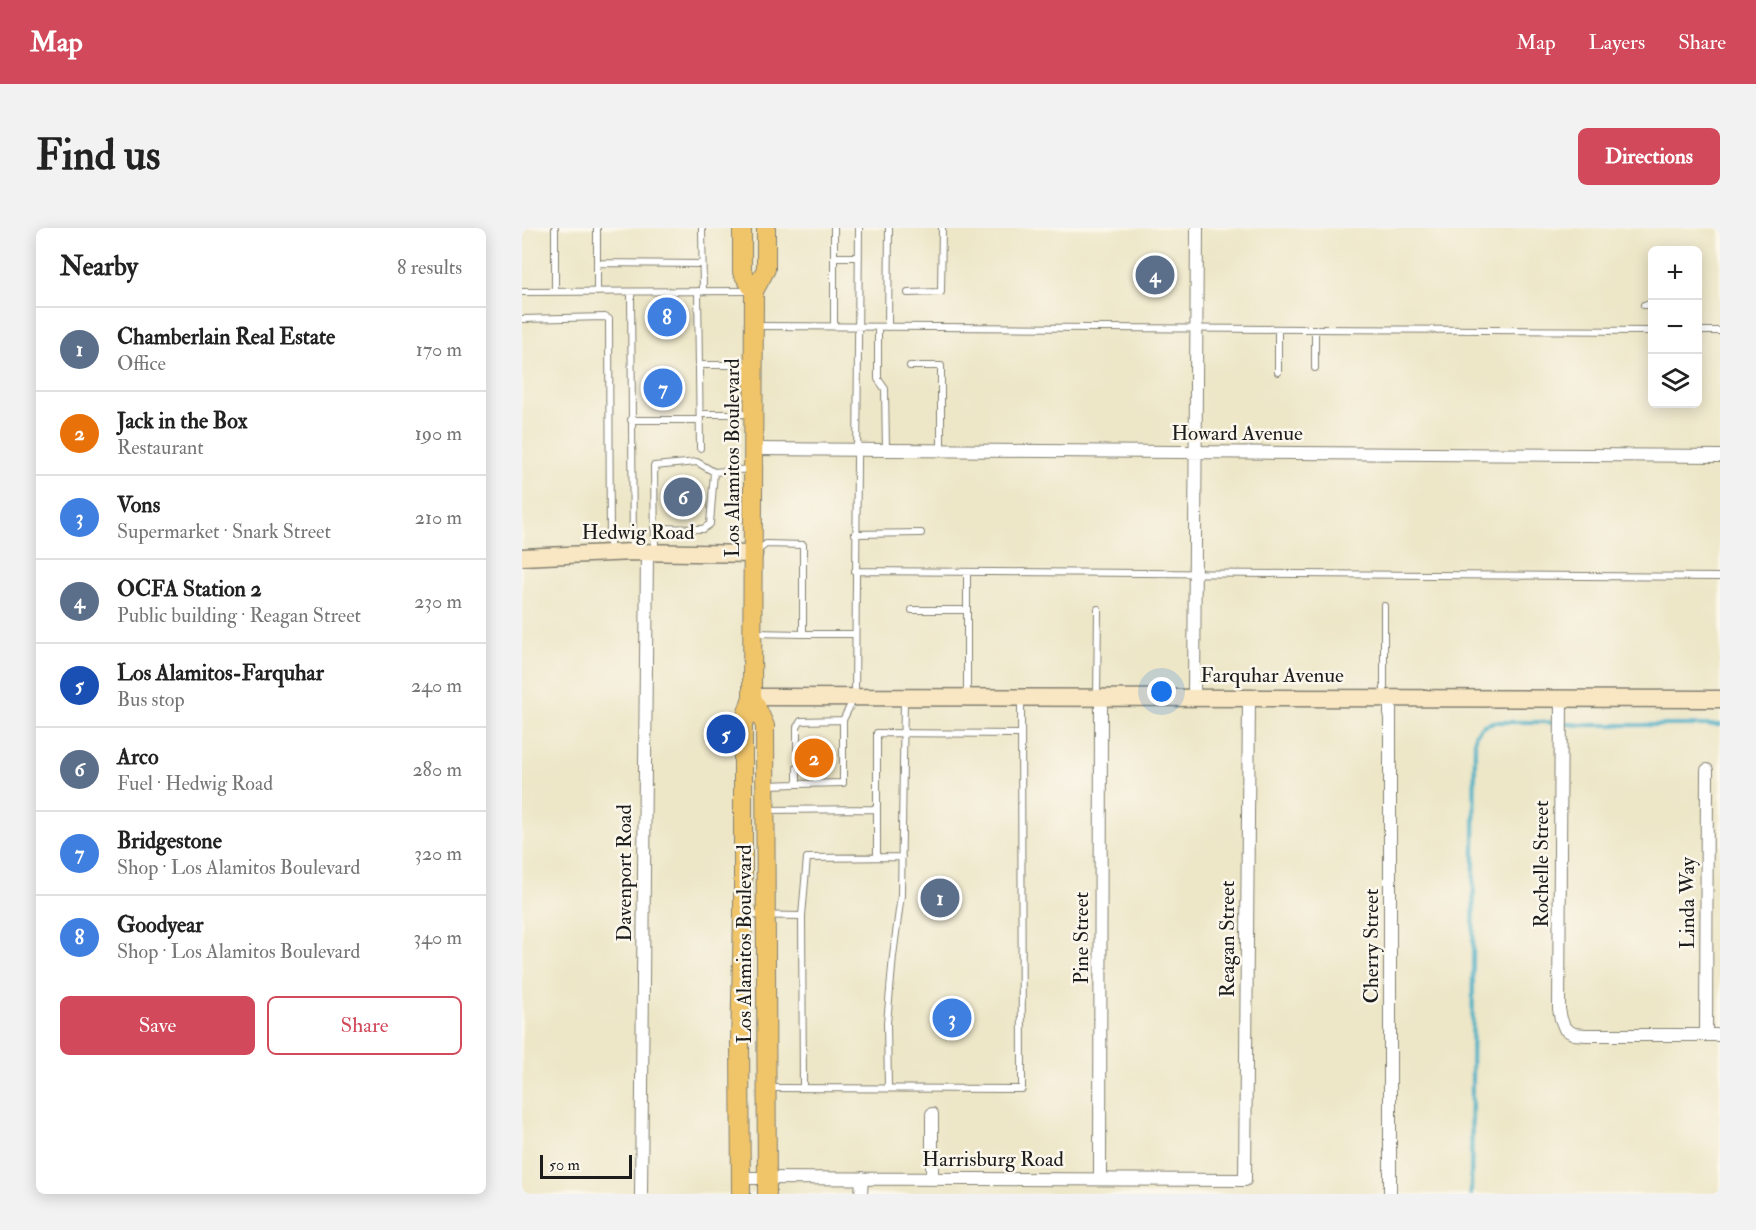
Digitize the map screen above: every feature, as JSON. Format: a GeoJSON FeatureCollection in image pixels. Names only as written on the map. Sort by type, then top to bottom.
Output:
{"type":"FeatureCollection","features":[{"type":"Feature","properties":{"kind":"main road","name":"Los Alamitos Boulevard"},"geometry":{"type":"LineString","coordinates":[[742,228],[742,272],[754,291]]}},
{"type":"Feature","properties":{"kind":"main road","name":"Los Alamitos Boulevard"},"geometry":{"type":"LineString","coordinates":[[741,1186],[743,725],[752,697],[754,291],[766,269],[766,228]]}},
{"type":"Feature","properties":{"kind":"main road","name":"Los Alamitos Boulevard"},"geometry":{"type":"LineString","coordinates":[[752,697],[765,726],[767,1186]]}},
{"type":"Feature","properties":{"kind":"street"},"geometry":{"type":"LineString","coordinates":[[1194,697],[1197,228]]}},
{"type":"Feature","properties":{"kind":"street","name":"Howard Avenue"},"geometry":{"type":"LineString","coordinates":[[754,449],[1720,456]]}},
{"type":"Feature","properties":{"kind":"street","name":"Hedwig Road"},"geometry":{"type":"LineString","coordinates":[[522,556],[610,553],[754,554]]}},
{"type":"Feature","properties":{"kind":"street","name":"Davenport Road"},"geometry":{"type":"LineString","coordinates":[[641,1194],[645,553]]}},
{"type":"Feature","properties":{"kind":"street","name":"Farquhar Avenue"},"geometry":{"type":"LineString","coordinates":[[752,697],[1720,699]]}},
{"type":"Feature","properties":{"kind":"street","name":"Pine Street"},"geometry":{"type":"LineString","coordinates":[[1099,697],[1100,1178]]}},
{"type":"Feature","properties":{"kind":"street","name":"Reagan Street"},"geometry":{"type":"LineString","coordinates":[[1245,1180],[1249,697]]}},
{"type":"Feature","properties":{"kind":"street","name":"Cherry Street"},"geometry":{"type":"LineString","coordinates":[[1387,698],[1390,1194]]}},
{"type":"Feature","properties":{"kind":"street","name":"Rochelle Street"},"geometry":{"type":"LineString","coordinates":[[1561,698],[1559,1009],[1562,1032],[1586,1035],[1706,1035]]}},
{"type":"Feature","properties":{"kind":"street","name":"Linda Way"},"geometry":{"type":"LineString","coordinates":[[1706,1035],[1707,770]]}},
{"type":"Feature","properties":{"kind":"street"},"geometry":{"type":"LineString","coordinates":[[1706,1035],[1720,1035]]}},
{"type":"Feature","properties":{"kind":"street"},"geometry":{"type":"LineString","coordinates":[[932,1114],[932,1179]]}},
{"type":"Feature","properties":{"kind":"street"},"geometry":{"type":"LineString","coordinates":[[861,1194],[862,1178]]}},
{"type":"Feature","properties":{"kind":"street","name":"Harrisburg Road"},"geometry":{"type":"LineString","coordinates":[[741,1186],[862,1178],[1245,1180]]}},
{"type":"Feature","properties":{"kind":"lane"},"geometry":{"type":"LineString","coordinates":[[555,228],[555,292]]}},
{"type":"Feature","properties":{"kind":"lane"},"geometry":{"type":"LineString","coordinates":[[597,228],[597,292]]}},
{"type":"Feature","properties":{"kind":"lane"},"geometry":{"type":"LineString","coordinates":[[700,448],[702,228]]}},
{"type":"Feature","properties":{"kind":"lane"},"geometry":{"type":"LineString","coordinates":[[834,228],[834,327]]}},
{"type":"Feature","properties":{"kind":"lane"},"geometry":{"type":"LineString","coordinates":[[766,785],[843,783],[843,720],[855,696],[859,228]]}},
{"type":"Feature","properties":{"kind":"lane"},"geometry":{"type":"LineString","coordinates":[[888,327],[889,228]]}},
{"type":"Feature","properties":{"kind":"lane"},"geometry":{"type":"LineString","coordinates":[[908,293],[941,292],[942,228]]}},
{"type":"Feature","properties":{"kind":"lane"},"geometry":{"type":"LineString","coordinates":[[834,257],[859,257]]}},
{"type":"Feature","properties":{"kind":"lane"},"geometry":{"type":"LineString","coordinates":[[597,263],[702,264]]}},
{"type":"Feature","properties":{"kind":"lane"},"geometry":{"type":"LineString","coordinates":[[522,292],[754,291]]}},
{"type":"Feature","properties":{"kind":"lane"},"geometry":{"type":"LineString","coordinates":[[631,292],[631,420],[645,553]]}},
{"type":"Feature","properties":{"kind":"lane"},"geometry":{"type":"LineString","coordinates":[[522,319],[605,317],[609,319],[610,553]]}},
{"type":"Feature","properties":{"kind":"lane"},"geometry":{"type":"LineString","coordinates":[[754,326],[1648,331]]}},
{"type":"Feature","properties":{"kind":"lane"},"geometry":{"type":"LineString","coordinates":[[878,327],[878,378],[885,389],[886,450]]}},
{"type":"Feature","properties":{"kind":"lane"},"geometry":{"type":"LineString","coordinates":[[1278,329],[1278,372]]}},
{"type":"Feature","properties":{"kind":"lane"},"geometry":{"type":"LineString","coordinates":[[1315,329],[1315,368]]}},
{"type":"Feature","properties":{"kind":"lane"},"geometry":{"type":"LineString","coordinates":[[1702,331],[1720,331]]}},
{"type":"Feature","properties":{"kind":"lane"},"geometry":{"type":"LineString","coordinates":[[699,364],[755,365]]}},
{"type":"Feature","properties":{"kind":"lane"},"geometry":{"type":"LineString","coordinates":[[910,366],[941,366],[941,450]]}},
{"type":"Feature","properties":{"kind":"lane"},"geometry":{"type":"LineString","coordinates":[[631,420],[754,414]]}},
{"type":"Feature","properties":{"kind":"lane"},"geometry":{"type":"LineString","coordinates":[[645,553],[654,528],[654,466],[697,462],[714,472],[754,469]]}},
{"type":"Feature","properties":{"kind":"lane"},"geometry":{"type":"LineString","coordinates":[[654,528],[703,529],[710,524],[714,472]]}},
{"type":"Feature","properties":{"kind":"lane"},"geometry":{"type":"LineString","coordinates":[[855,534],[921,533]]}},
{"type":"Feature","properties":{"kind":"lane"},"geometry":{"type":"LineString","coordinates":[[754,554],[766,544],[803,544],[803,634]]}},
{"type":"Feature","properties":{"kind":"lane"},"geometry":{"type":"LineString","coordinates":[[855,571],[1720,577]]}},
{"type":"Feature","properties":{"kind":"lane"},"geometry":{"type":"LineString","coordinates":[[967,572],[967,697]]}},
{"type":"Feature","properties":{"kind":"lane"},"geometry":{"type":"LineString","coordinates":[[1384,606],[1387,698]]}},
{"type":"Feature","properties":{"kind":"lane"},"geometry":{"type":"LineString","coordinates":[[1098,609],[1099,697]]}},
{"type":"Feature","properties":{"kind":"lane"},"geometry":{"type":"LineString","coordinates":[[912,610],[967,610]]}},
{"type":"Feature","properties":{"kind":"lane"},"geometry":{"type":"LineString","coordinates":[[753,633],[855,634]]}},
{"type":"Feature","properties":{"kind":"lane"},"geometry":{"type":"LineString","coordinates":[[888,1088],[887,1023],[901,895],[904,696]]}},
{"type":"Feature","properties":{"kind":"lane"},"geometry":{"type":"LineString","coordinates":[[766,1088],[1022,1089],[1021,697]]}},
{"type":"Feature","properties":{"kind":"lane"},"geometry":{"type":"LineString","coordinates":[[797,748],[797,728],[801,721],[843,720]]}},
{"type":"Feature","properties":{"kind":"lane"},"geometry":{"type":"LineString","coordinates":[[877,858],[877,733],[1021,734]]}},
{"type":"Feature","properties":{"kind":"lane"},"geometry":{"type":"LineString","coordinates":[[796,784],[797,768]]}},
{"type":"Feature","properties":{"kind":"lane"},"geometry":{"type":"LineString","coordinates":[[766,810],[876,809]]}},
{"type":"Feature","properties":{"kind":"lane"},"geometry":{"type":"LineString","coordinates":[[803,1088],[802,915],[807,858],[902,857]]}},
{"type":"Feature","properties":{"kind":"lane"},"geometry":{"type":"LineString","coordinates":[[743,915],[802,915]]}},
{"type":"Feature","properties":{"kind":"waterway"},"geometry":{"type":"LineString","coordinates":[[1471,1194],[1475,735],[1482,726],[1493,722],[1581,725],[1720,725]]}},
{"type":"Feature","properties":{"kind":"place","name":"OCFA Station 2"},"geometry":{"type":"Point","coordinates":[1155,275]}},
{"type":"Feature","properties":{"kind":"place","name":"Goodyear"},"geometry":{"type":"Point","coordinates":[667,317]}},
{"type":"Feature","properties":{"kind":"place","name":"Bridgestone"},"geometry":{"type":"Point","coordinates":[663,388]}},
{"type":"Feature","properties":{"kind":"place","name":"Arco"},"geometry":{"type":"Point","coordinates":[683,497]}},
{"type":"Feature","properties":{"kind":"place","name":"Los Alamitos-Farquhar"},"geometry":{"type":"Point","coordinates":[726,734]}},
{"type":"Feature","properties":{"kind":"place","name":"Jack in the Box"},"geometry":{"type":"Point","coordinates":[814,758]}},
{"type":"Feature","properties":{"kind":"place","name":"Chamberlain Real Estate"},"geometry":{"type":"Point","coordinates":[940,898]}},
{"type":"Feature","properties":{"kind":"place","name":"Vons"},"geometry":{"type":"Point","coordinates":[952,1018]}}]}
